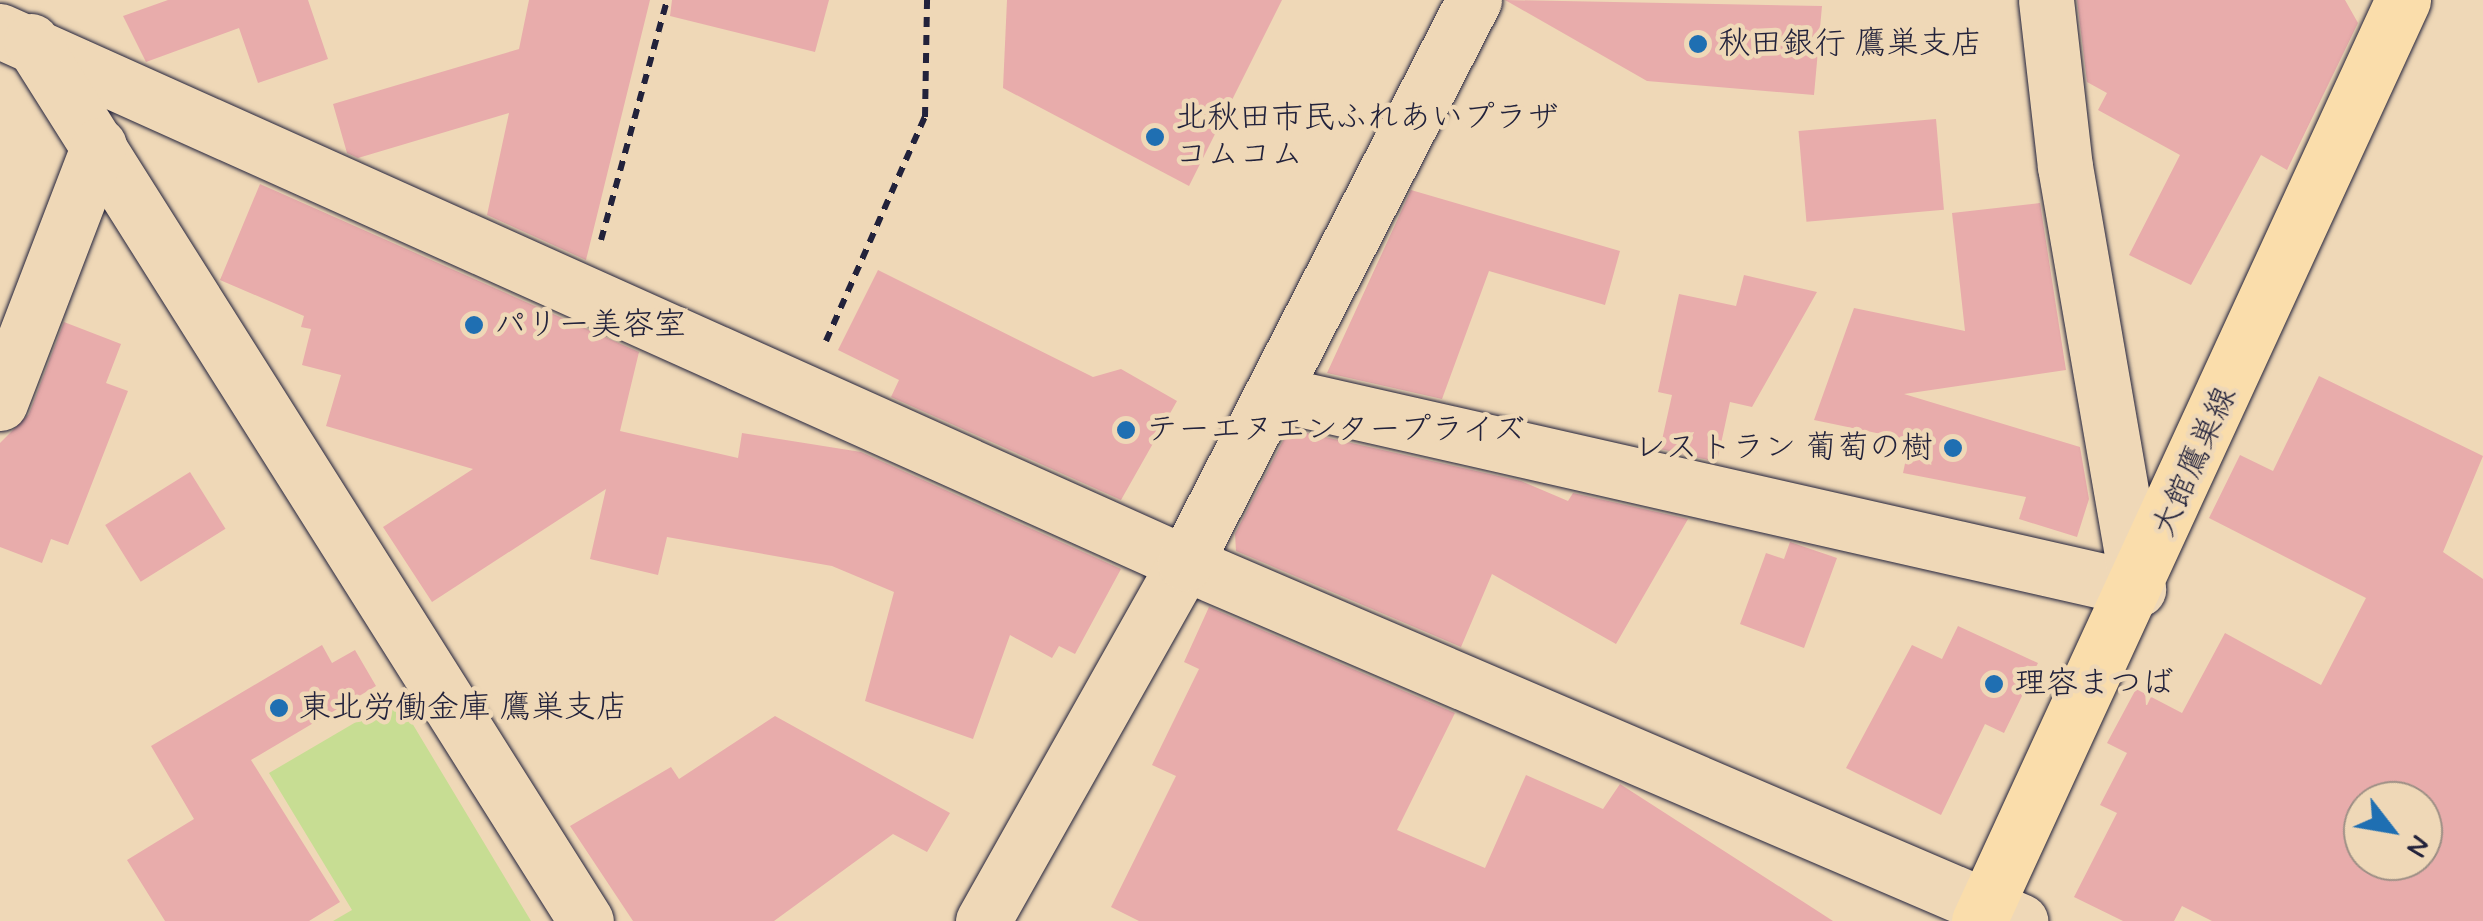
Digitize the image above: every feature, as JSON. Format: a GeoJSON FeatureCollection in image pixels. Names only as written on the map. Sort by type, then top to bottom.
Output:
{"type":"FeatureCollection","features":[{"type":"Feature","properties":{"kind":"main road","name":"大館鷹巣線"},"geometry":{"type":"LineString","coordinates":[[1995,916],[2402,0]]}},
{"type":"Feature","properties":{"kind":"street"},"geometry":{"type":"LineString","coordinates":[[982,921],[1185,563],[1474,0]]}},
{"type":"Feature","properties":{"kind":"street"},"geometry":{"type":"LineString","coordinates":[[1274,393],[2138,588],[2071,206],[2046,0]]}},
{"type":"Feature","properties":{"kind":"street"},"geometry":{"type":"LineString","coordinates":[[13,25],[1185,563],[1995,916]]}},
{"type":"Feature","properties":{"kind":"street"},"geometry":{"type":"LineString","coordinates":[[13,25],[99,145],[586,921]]}},
{"type":"Feature","properties":{"kind":"street"},"geometry":{"type":"LineString","coordinates":[[0,403],[99,145]]}},
{"type":"Feature","properties":{"kind":"path"},"geometry":{"type":"LineString","coordinates":[[587,288],[667,0]]}},
{"type":"Feature","properties":{"kind":"path"},"geometry":{"type":"LineString","coordinates":[[806,388],[924,117],[927,0]]}},
{"type":"Feature","properties":{"kind":"green space"},"geometry":{"type":"Polygon","coordinates":[[[397,698],[531,921],[333,921],[352,910],[269,773],[397,698]]]}},
{"type":"Feature","properties":{"kind":"building"},"geometry":{"type":"Polygon","coordinates":[[[168,0],[308,0],[328,59],[258,83],[239,28],[146,62],[123,16],[168,0]]]}},
{"type":"Feature","properties":{"kind":"building"},"geometry":{"type":"Polygon","coordinates":[[[529,0],[650,0],[586,260],[487,215],[509,113],[358,158],[347,153],[333,104],[519,49],[529,0]]]}},
{"type":"Feature","properties":{"kind":"building"},"geometry":{"type":"Polygon","coordinates":[[[672,0],[829,0],[815,52],[670,16],[672,0]]]}},
{"type":"Feature","properties":{"kind":"building","name":"北秋田市民ふれあいプラザ コムコム"},"geometry":{"type":"Polygon","coordinates":[[[1007,0],[1282,0],[1189,186],[1003,88],[1007,0]]]}},
{"type":"Feature","properties":{"kind":"building","name":"秋田銀行 鷹巣支店"},"geometry":{"type":"Polygon","coordinates":[[[1505,0],[1822,6],[1814,95],[1647,81],[1505,0]]]}},
{"type":"Feature","properties":{"kind":"building"},"geometry":{"type":"Polygon","coordinates":[[[2077,0],[2345,0],[2358,23],[2287,170],[2261,155],[2191,285],[2129,255],[2180,155],[2098,110],[2107,93],[2087,82],[2077,0]]]}},
{"type":"Feature","properties":{"kind":"building"},"geometry":{"type":"Polygon","coordinates":[[[1936,119],[1944,210],[1806,222],[1799,131],[1936,119]]]}},
{"type":"Feature","properties":{"kind":"building"},"geometry":{"type":"Polygon","coordinates":[[[260,184],[639,352],[620,431],[738,458],[742,433],[861,452],[1121,569],[1075,654],[1059,646],[1052,658],[1010,635],[973,739],[865,701],[894,592],[832,566],[667,537],[658,575],[590,559],[606,489],[432,602],[383,527],[473,469],[326,426],[341,375],[302,365],[311,329],[301,327],[304,316],[220,280],[260,184]]]}},
{"type":"Feature","properties":{"kind":"building"},"geometry":{"type":"Polygon","coordinates":[[[1411,190],[1620,251],[1605,305],[1489,271],[1442,399],[1327,373],[1411,190]]]}},
{"type":"Feature","properties":{"kind":"building"},"geometry":{"type":"Polygon","coordinates":[[[2040,203],[2066,370],[1904,394],[2080,447],[2089,499],[2077,537],[2019,519],[2026,497],[1903,473],[1910,440],[1814,420],[1854,308],[1965,331],[1952,213],[2040,203]]]}},
{"type":"Feature","properties":{"kind":"building"},"geometry":{"type":"Polygon","coordinates":[[[878,270],[1093,377],[1121,369],[1177,401],[1121,500],[891,397],[899,380],[838,350],[878,270]]]}},
{"type":"Feature","properties":{"kind":"building"},"geometry":{"type":"Polygon","coordinates":[[[1744,275],[1817,292],[1752,407],[1730,402],[1717,462],[1660,449],[1672,395],[1658,392],[1679,294],[1736,306],[1744,275]]]}},
{"type":"Feature","properties":{"kind":"building"},"geometry":{"type":"Polygon","coordinates":[[[64,322],[121,344],[106,383],[128,391],[68,545],[51,539],[42,563],[0,547],[0,443],[29,414],[64,322]]]}},
{"type":"Feature","properties":{"kind":"building"},"geometry":{"type":"Polygon","coordinates":[[[2319,376],[2483,456],[2443,552],[2483,579],[2483,921],[2212,921],[2182,906],[2174,921],[2123,921],[2074,897],[2117,813],[2100,805],[2127,753],[2107,743],[2136,689],[2182,713],[2225,633],[2321,685],[2366,598],[2209,518],[2240,455],[2273,471],[2319,376]]]}},
{"type":"Feature","properties":{"kind":"building"},"geometry":{"type":"Polygon","coordinates":[[[1289,429],[1521,481],[1568,501],[1573,493],[1688,519],[1616,644],[1492,574],[1461,647],[1236,551],[1235,534],[1289,429]]]}},
{"type":"Feature","properties":{"kind":"building"},"geometry":{"type":"Polygon","coordinates":[[[190,472],[226,529],[141,582],[105,525],[190,472]]]}},
{"type":"Feature","properties":{"kind":"building"},"geometry":{"type":"Polygon","coordinates":[[[1790,542],[1837,558],[1804,648],[1740,624],[1766,553],[1784,559],[1790,542]]]}},
{"type":"Feature","properties":{"kind":"building"},"geometry":{"type":"Polygon","coordinates":[[[1209,607],[1455,713],[1397,830],[1485,868],[1526,775],[1603,809],[1620,784],[1833,921],[1139,921],[1111,907],[1176,776],[1152,765],[1199,669],[1184,662],[1209,607]]]}},
{"type":"Feature","properties":{"kind":"building"},"geometry":{"type":"Polygon","coordinates":[[[1958,626],[2038,663],[2004,733],[1985,724],[1941,815],[1846,768],[1912,645],[1942,659],[1958,626]]]}},
{"type":"Feature","properties":{"kind":"building"},"geometry":{"type":"Polygon","coordinates":[[[322,645],[332,663],[355,650],[376,686],[251,760],[340,902],[309,921],[165,921],[127,860],[194,819],[151,746],[322,645]]]}},
{"type":"Feature","properties":{"kind":"building"},"geometry":{"type":"Polygon","coordinates":[[[775,716],[950,813],[927,852],[893,834],[774,921],[633,921],[570,826],[671,767],[679,779],[775,716]]]}},
{"type":"Feature","properties":{"kind":"place","name":"秋田銀行 鷹巣支店"},"geometry":{"type":"Point","coordinates":[1698,44]}},
{"type":"Feature","properties":{"kind":"place","name":"北秋田市民ふれあいプラザ コムコム"},"geometry":{"type":"Point","coordinates":[1155,137]}},
{"type":"Feature","properties":{"kind":"place","name":"パリー美容室"},"geometry":{"type":"Point","coordinates":[474,325]}},
{"type":"Feature","properties":{"kind":"place","name":"テーエヌエンタープライズ"},"geometry":{"type":"Point","coordinates":[1126,430]}},
{"type":"Feature","properties":{"kind":"place","name":"レストラン 葡萄の樹"},"geometry":{"type":"Point","coordinates":[1953,448]}},
{"type":"Feature","properties":{"kind":"place","name":"理容まつば"},"geometry":{"type":"Point","coordinates":[1994,684]}},
{"type":"Feature","properties":{"kind":"place","name":"東北労働金庫 鷹巣支店"},"geometry":{"type":"Point","coordinates":[279,708]}}]}
